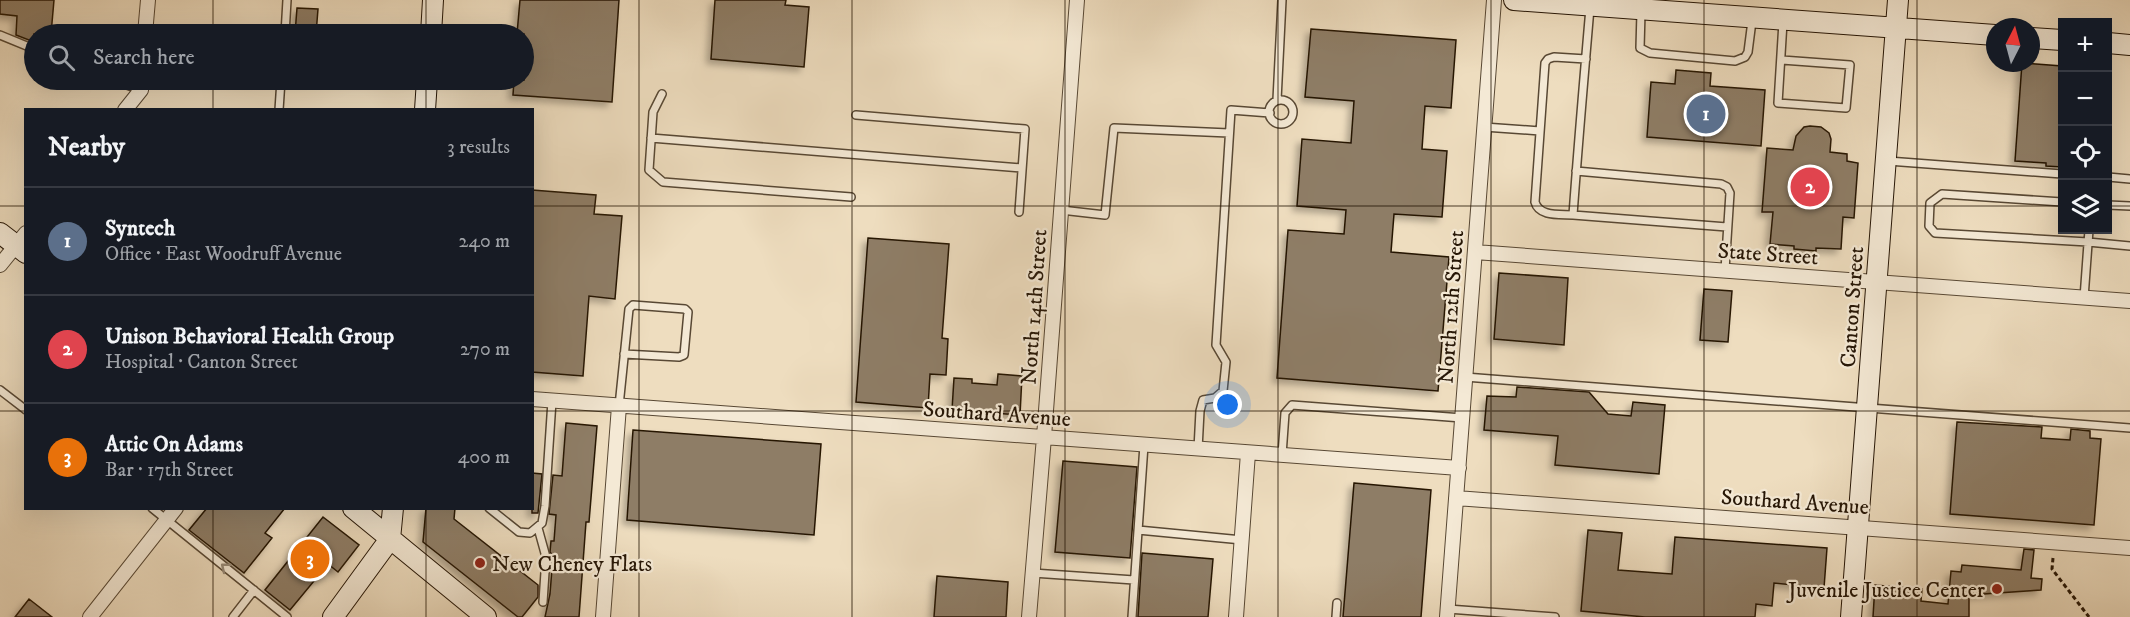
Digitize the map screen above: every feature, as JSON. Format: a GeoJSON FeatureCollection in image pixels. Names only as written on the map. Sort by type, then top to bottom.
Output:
{"type":"FeatureCollection","features":[{"type":"Feature","properties":{"kind":"street"},"geometry":{"type":"LineString","coordinates":[[146,24],[148,0]]}},
{"type":"Feature","properties":{"kind":"street"},"geometry":{"type":"LineString","coordinates":[[431,24],[433,0]]}},
{"type":"Feature","properties":{"kind":"street","name":"North 14th Street"},"geometry":{"type":"LineString","coordinates":[[1029,617],[1077,0]]}},
{"type":"Feature","properties":{"kind":"street","name":"North 12th Street"},"geometry":{"type":"LineString","coordinates":[[1448,613],[1494,0]]}},
{"type":"Feature","properties":{"kind":"street"},"geometry":{"type":"LineString","coordinates":[[1514,0],[1986,34]]}},
{"type":"Feature","properties":{"kind":"street","name":"Canton Street"},"geometry":{"type":"LineString","coordinates":[[1851,617],[1898,0]]}},
{"type":"Feature","properties":{"kind":"street"},"geometry":{"type":"LineString","coordinates":[[2040,39],[2058,40]]}},
{"type":"Feature","properties":{"kind":"street"},"geometry":{"type":"LineString","coordinates":[[2112,44],[2130,45]]}},
{"type":"Feature","properties":{"kind":"street"},"geometry":{"type":"LineString","coordinates":[[126,108],[139,90]]}},
{"type":"Feature","properties":{"kind":"street"},"geometry":{"type":"LineString","coordinates":[[425,108],[426,90]]}},
{"type":"Feature","properties":{"kind":"street"},"geometry":{"type":"LineString","coordinates":[[0,233],[22,244],[0,265]]}},
{"type":"Feature","properties":{"kind":"street","name":"State Street"},"geometry":{"type":"LineString","coordinates":[[1475,252],[2130,301]]}},
{"type":"Feature","properties":{"kind":"street","name":"Southard Avenue"},"geometry":{"type":"LineString","coordinates":[[534,399],[1459,468]]}},
{"type":"Feature","properties":{"kind":"street"},"geometry":{"type":"LineString","coordinates":[[603,617],[619,406]]}},
{"type":"Feature","properties":{"kind":"street"},"geometry":{"type":"LineString","coordinates":[[1236,617],[1248,453]]}},
{"type":"Feature","properties":{"kind":"street","name":"Southard Avenue"},"geometry":{"type":"LineString","coordinates":[[1456,498],[2130,548]]}},
{"type":"Feature","properties":{"kind":"street"},"geometry":{"type":"LineString","coordinates":[[90,617],[174,510]]}},
{"type":"Feature","properties":{"kind":"street"},"geometry":{"type":"LineString","coordinates":[[355,510],[486,617]]}},
{"type":"Feature","properties":{"kind":"street"},"geometry":{"type":"LineString","coordinates":[[333,617],[390,539],[393,510]]}},
{"type":"Feature","properties":{"kind":"lane"},"geometry":{"type":"LineString","coordinates":[[286,24],[287,0]]}},
{"type":"Feature","properties":{"kind":"lane"},"geometry":{"type":"LineString","coordinates":[[1277,100],[1288,102],[1293,108],[1293,116],[1287,122],[1280,123],[1273,120],[1269,113],[1271,105],[1277,100],[1282,0]]}},
{"type":"Feature","properties":{"kind":"lane"},"geometry":{"type":"LineString","coordinates":[[1573,215],[1590,6]]}},
{"type":"Feature","properties":{"kind":"lane"},"geometry":{"type":"LineString","coordinates":[[1641,9],[1640,48],[1650,53],[1735,61],[1745,57],[1748,52],[1752,17]]}},
{"type":"Feature","properties":{"kind":"lane"},"geometry":{"type":"LineString","coordinates":[[1782,19],[1782,60],[1778,103],[1846,108],[1850,65],[1782,60]]}},
{"type":"Feature","properties":{"kind":"lane"},"geometry":{"type":"LineString","coordinates":[[0,35],[24,45]]}},
{"type":"Feature","properties":{"kind":"lane"},"geometry":{"type":"LineString","coordinates":[[1586,59],[1554,57],[1545,63],[1535,202],[1537,208],[1542,212],[1728,227]]}},
{"type":"Feature","properties":{"kind":"lane"},"geometry":{"type":"LineString","coordinates":[[279,108],[280,90]]}},
{"type":"Feature","properties":{"kind":"lane"},"geometry":{"type":"LineString","coordinates":[[662,94],[653,112],[649,170],[663,182],[851,197]]}},
{"type":"Feature","properties":{"kind":"lane"},"geometry":{"type":"LineString","coordinates":[[1198,449],[1200,411],[1203,400],[1215,398],[1223,391],[1226,363],[1216,345],[1231,110],[1269,113]]}},
{"type":"Feature","properties":{"kind":"lane"},"geometry":{"type":"LineString","coordinates":[[856,115],[1025,129],[1019,212]]}},
{"type":"Feature","properties":{"kind":"lane"},"geometry":{"type":"LineString","coordinates":[[1484,127],[1540,131]]}},
{"type":"Feature","properties":{"kind":"lane"},"geometry":{"type":"LineString","coordinates":[[1061,210],[1105,215],[1114,128],[1229,133]]}},
{"type":"Feature","properties":{"kind":"lane"},"geometry":{"type":"LineString","coordinates":[[651,138],[1022,168]]}},
{"type":"Feature","properties":{"kind":"lane"},"geometry":{"type":"LineString","coordinates":[[1886,160],[2058,174]]}},
{"type":"Feature","properties":{"kind":"lane"},"geometry":{"type":"LineString","coordinates":[[1576,171],[1721,184],[1727,187],[1730,193],[1725,270]]}},
{"type":"Feature","properties":{"kind":"lane"},"geometry":{"type":"LineString","coordinates":[[2112,177],[2130,179]]}},
{"type":"Feature","properties":{"kind":"lane"},"geometry":{"type":"LineString","coordinates":[[2058,202],[1942,195],[1930,203],[1929,226],[1935,233],[2130,246]]}},
{"type":"Feature","properties":{"kind":"lane"},"geometry":{"type":"LineString","coordinates":[[2112,205],[2130,206]]}},
{"type":"Feature","properties":{"kind":"lane"},"geometry":{"type":"LineString","coordinates":[[2084,298],[2088,234]]}},
{"type":"Feature","properties":{"kind":"lane"},"geometry":{"type":"LineString","coordinates":[[619,406],[624,354],[629,309],[633,305],[685,309],[688,312],[684,355],[680,357],[624,354]]}},
{"type":"Feature","properties":{"kind":"lane"},"geometry":{"type":"LineString","coordinates":[[1466,377],[2130,428]]}},
{"type":"Feature","properties":{"kind":"lane"},"geometry":{"type":"LineString","coordinates":[[0,390],[24,408]]}},
{"type":"Feature","properties":{"kind":"lane"},"geometry":{"type":"LineString","coordinates":[[492,510],[519,532],[530,533],[538,528],[544,518],[552,401]]}},
{"type":"Feature","properties":{"kind":"lane"},"geometry":{"type":"LineString","coordinates":[[1282,455],[1285,413],[1292,405],[1462,418]]}},
{"type":"Feature","properties":{"kind":"lane"},"geometry":{"type":"LineString","coordinates":[[1132,617],[1144,445]]}},
{"type":"Feature","properties":{"kind":"lane"},"geometry":{"type":"LineString","coordinates":[[154,510],[284,616]]}},
{"type":"Feature","properties":{"kind":"lane"},"geometry":{"type":"LineString","coordinates":[[538,528],[546,557],[543,602]]}},
{"type":"Feature","properties":{"kind":"lane"},"geometry":{"type":"LineString","coordinates":[[1138,530],[1242,540]]}},
{"type":"Feature","properties":{"kind":"lane"},"geometry":{"type":"LineString","coordinates":[[1033,573],[1134,580]]}},
{"type":"Feature","properties":{"kind":"lane"},"geometry":{"type":"LineString","coordinates":[[233,617],[254,590]]}},
{"type":"Feature","properties":{"kind":"lane"},"geometry":{"type":"LineString","coordinates":[[1336,617],[1337,603]]}},
{"type":"Feature","properties":{"kind":"lane"},"geometry":{"type":"LineString","coordinates":[[1448,613],[1555,617]]}},
{"type":"Feature","properties":{"kind":"path"},"geometry":{"type":"LineString","coordinates":[[2053,558],[2052,569],[2089,617]]}},
{"type":"Feature","properties":{"kind":"building"},"geometry":{"type":"Polygon","coordinates":[[[0,0],[54,0],[52,24],[24,24],[24,38],[16,35],[17,16],[0,14],[0,0]]]}},
{"type":"Feature","properties":{"kind":"building"},"geometry":{"type":"Polygon","coordinates":[[[520,0],[619,0],[612,102],[513,95],[513,90],[534,90],[534,24],[518,24],[520,0]]]}},
{"type":"Feature","properties":{"kind":"building"},"geometry":{"type":"Polygon","coordinates":[[[715,0],[786,0],[785,5],[809,7],[804,67],[711,59],[715,0]]]}},
{"type":"Feature","properties":{"kind":"building"},"geometry":{"type":"Polygon","coordinates":[[[297,8],[318,9],[317,24],[296,24],[297,8]]]}},
{"type":"Feature","properties":{"kind":"building"},"geometry":{"type":"Polygon","coordinates":[[[1311,29],[1456,40],[1451,108],[1425,106],[1422,149],[1447,151],[1442,217],[1394,214],[1391,252],[1449,257],[1438,391],[1277,378],[1288,230],[1344,234],[1346,210],[1297,206],[1302,139],[1351,143],[1354,101],[1305,97],[1311,29]]]}},
{"type":"Feature","properties":{"kind":"building"},"geometry":{"type":"Polygon","coordinates":[[[2040,64],[2058,66],[2058,167],[2046,166],[2046,163],[2015,161],[2021,72],[2040,72],[2040,64]]]}},
{"type":"Feature","properties":{"kind":"building"},"geometry":{"type":"Polygon","coordinates":[[[1676,70],[1711,73],[1710,86],[1765,90],[1761,146],[1647,137],[1651,82],[1675,84],[1676,70]]]}},
{"type":"Feature","properties":{"kind":"building"},"geometry":{"type":"Polygon","coordinates":[[[1804,127],[1821,127],[1829,133],[1830,152],[1847,154],[1847,161],[1858,163],[1854,218],[1843,217],[1841,249],[1816,248],[1816,251],[1770,244],[1773,212],[1762,212],[1767,148],[1793,150],[1796,136],[1804,127]]]}},
{"type":"Feature","properties":{"kind":"building"},"geometry":{"type":"Polygon","coordinates":[[[534,190],[596,195],[594,214],[622,216],[615,299],[589,296],[583,376],[534,372],[534,190]]]}},
{"type":"Feature","properties":{"kind":"building"},"geometry":{"type":"Polygon","coordinates":[[[868,238],[949,244],[942,338],[948,339],[946,375],[930,374],[928,408],[856,402],[868,238]]]}},
{"type":"Feature","properties":{"kind":"building"},"geometry":{"type":"Polygon","coordinates":[[[1499,273],[1568,278],[1564,345],[1494,339],[1499,273]]]}},
{"type":"Feature","properties":{"kind":"building"},"geometry":{"type":"Polygon","coordinates":[[[1704,289],[1732,291],[1728,342],[1700,340],[1704,289]]]}},
{"type":"Feature","properties":{"kind":"building"},"geometry":{"type":"Polygon","coordinates":[[[998,374],[1022,376],[1020,415],[952,410],[954,378],[972,379],[972,383],[997,385],[998,374]]]}},
{"type":"Feature","properties":{"kind":"building"},"geometry":{"type":"Polygon","coordinates":[[[1517,387],[1589,392],[1608,414],[1631,416],[1633,402],[1665,405],[1659,474],[1555,465],[1558,436],[1484,430],[1487,396],[1516,397],[1517,387]]]}},
{"type":"Feature","properties":{"kind":"building"},"geometry":{"type":"Polygon","coordinates":[[[1957,422],[2042,427],[2041,438],[2070,440],[2071,429],[2090,431],[2090,438],[2101,439],[2094,525],[1950,514],[1957,422]]]}},
{"type":"Feature","properties":{"kind":"building"},"geometry":{"type":"Polygon","coordinates":[[[566,423],[597,426],[589,522],[586,522],[579,617],[545,617],[550,594],[553,556],[550,552],[551,541],[554,541],[556,515],[549,514],[553,475],[562,476],[566,423]]]}},
{"type":"Feature","properties":{"kind":"building"},"geometry":{"type":"Polygon","coordinates":[[[633,430],[821,444],[814,535],[627,520],[633,430]]]}},
{"type":"Feature","properties":{"kind":"building"},"geometry":{"type":"Polygon","coordinates":[[[1063,461],[1137,467],[1130,558],[1055,552],[1063,461]]]}},
{"type":"Feature","properties":{"kind":"building"},"geometry":{"type":"Polygon","coordinates":[[[534,473],[542,474],[538,513],[532,513],[534,510],[534,473]]]}},
{"type":"Feature","properties":{"kind":"building"},"geometry":{"type":"Polygon","coordinates":[[[1354,483],[1431,490],[1421,617],[1343,617],[1354,483]]]}},
{"type":"Feature","properties":{"kind":"building"},"geometry":{"type":"Polygon","coordinates":[[[205,510],[283,510],[265,533],[272,538],[244,573],[189,530],[205,510]]]}},
{"type":"Feature","properties":{"kind":"building","name":"New Cheney Flats"},"geometry":{"type":"Polygon","coordinates":[[[426,510],[455,510],[454,519],[538,585],[538,597],[522,617],[518,617],[423,542],[426,510]]]}},
{"type":"Feature","properties":{"kind":"building"},"geometry":{"type":"Polygon","coordinates":[[[323,517],[359,545],[338,572],[328,564],[290,610],[265,590],[323,517]]]}},
{"type":"Feature","properties":{"kind":"building"},"geometry":{"type":"Polygon","coordinates":[[[1588,530],[1622,533],[1618,570],[1672,574],[1675,537],[1827,548],[1824,588],[1774,583],[1772,606],[1756,604],[1755,617],[1645,617],[1581,611],[1588,530]]]}},
{"type":"Feature","properties":{"kind":"building","name":"Juvenile Justice Center"},"geometry":{"type":"Polygon","coordinates":[[[2024,549],[2034,550],[2031,578],[2042,579],[2041,590],[1969,595],[1969,617],[1873,617],[1875,585],[1922,589],[1921,601],[1948,604],[1951,571],[1961,572],[1962,565],[2021,570],[2024,549]]]}},
{"type":"Feature","properties":{"kind":"building"},"geometry":{"type":"Polygon","coordinates":[[[1142,553],[1213,559],[1208,617],[1138,617],[1142,553]]]}},
{"type":"Feature","properties":{"kind":"building"},"geometry":{"type":"Polygon","coordinates":[[[937,576],[1008,582],[1006,617],[934,617],[937,576]]]}},
{"type":"Feature","properties":{"kind":"building"},"geometry":{"type":"Polygon","coordinates":[[[29,599],[52,617],[15,617],[29,599]]]}},
{"type":"Feature","properties":{"kind":"place","name":"Syntech"},"geometry":{"type":"Point","coordinates":[1706,114]}},
{"type":"Feature","properties":{"kind":"place","name":"Unison Behavioral Health Group"},"geometry":{"type":"Point","coordinates":[1810,187]}},
{"type":"Feature","properties":{"kind":"place","name":"Attic On Adams"},"geometry":{"type":"Point","coordinates":[310,559]}},
{"type":"Feature","properties":{"kind":"place","name":"New Cheney Flats"},"geometry":{"type":"Point","coordinates":[480,563]}},
{"type":"Feature","properties":{"kind":"place","name":"Juvenile Justice Center"},"geometry":{"type":"Point","coordinates":[1997,589]}}]}
